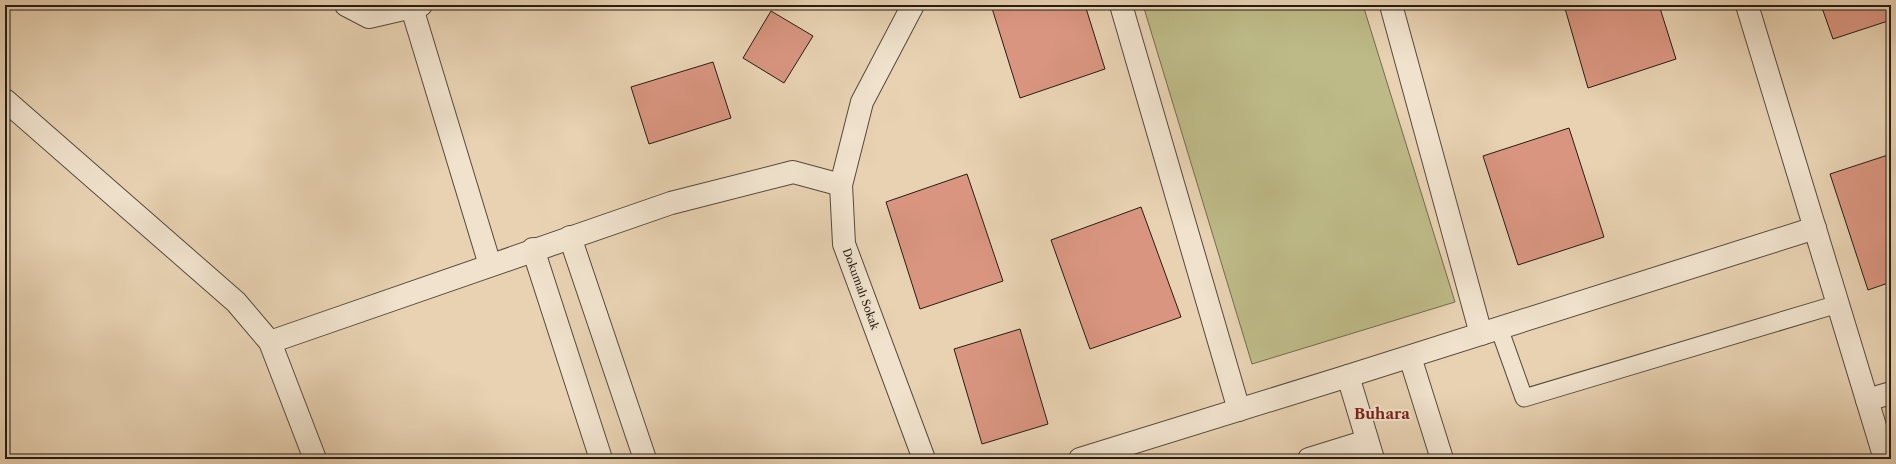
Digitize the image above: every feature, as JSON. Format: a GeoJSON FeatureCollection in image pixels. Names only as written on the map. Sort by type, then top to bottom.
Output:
{"type":"FeatureCollection","features":[{"type":"Feature","properties":{"kind":"street"},"geometry":{"type":"LineString","coordinates":[[346,5],[369,17],[417,6],[490,265]]}},
{"type":"Feature","properties":{"kind":"street","name":"Dokumalı Sokak"},"geometry":{"type":"LineString","coordinates":[[913,5],[862,102],[841,185],[844,244],[924,459]]}},
{"type":"Feature","properties":{"kind":"street"},"geometry":{"type":"LineString","coordinates":[[1121,5],[1239,410]]}},
{"type":"Feature","properties":{"kind":"street"},"geometry":{"type":"LineString","coordinates":[[1391,5],[1490,331]]}},
{"type":"Feature","properties":{"kind":"street"},"geometry":{"type":"LineString","coordinates":[[1747,5],[1885,459]]}},
{"type":"Feature","properties":{"kind":"street"},"geometry":{"type":"LineString","coordinates":[[5,100],[236,302],[270,342],[315,459]]}},
{"type":"Feature","properties":{"kind":"street"},"geometry":{"type":"LineString","coordinates":[[270,342],[533,249],[671,203],[793,172],[841,185]]}},
{"type":"Feature","properties":{"kind":"street"},"geometry":{"type":"LineString","coordinates":[[1080,459],[1410,357],[1815,228]]}},
{"type":"Feature","properties":{"kind":"street"},"geometry":{"type":"LineString","coordinates":[[570,237],[645,459]]}},
{"type":"Feature","properties":{"kind":"street"},"geometry":{"type":"LineString","coordinates":[[533,249],[601,459]]}},
{"type":"Feature","properties":{"kind":"street"},"geometry":{"type":"LineString","coordinates":[[1410,357],[1442,459]]}},
{"type":"Feature","properties":{"kind":"street"},"geometry":{"type":"LineString","coordinates":[[1309,459],[1370,450],[1348,376]]}},
{"type":"Feature","properties":{"kind":"street"},"geometry":{"type":"LineString","coordinates":[[1867,400],[1891,393]]}},
{"type":"Feature","properties":{"kind":"lane"},"geometry":{"type":"LineString","coordinates":[[1490,331],[1524,398],[1838,304]]}},
{"type":"Feature","properties":{"kind":"shaded area"},"geometry":{"type":"Polygon","coordinates":[[[1143,5],[1363,5],[1455,302],[1252,364],[1143,5]]]}},
{"type":"Feature","properties":{"kind":"building"},"geometry":{"type":"Polygon","coordinates":[[[991,5],[1085,5],[1105,69],[1020,98],[991,5]]]}},
{"type":"Feature","properties":{"kind":"building"},"geometry":{"type":"Polygon","coordinates":[[[1564,5],[1659,5],[1676,59],[1588,88],[1564,5]]]}},
{"type":"Feature","properties":{"kind":"building"},"geometry":{"type":"Polygon","coordinates":[[[1821,5],[1891,5],[1891,20],[1833,39],[1821,5]]]}},
{"type":"Feature","properties":{"kind":"building"},"geometry":{"type":"Polygon","coordinates":[[[771,11],[813,36],[784,83],[743,58],[771,11]]]}},
{"type":"Feature","properties":{"kind":"building"},"geometry":{"type":"Polygon","coordinates":[[[713,62],[731,118],[649,144],[631,87],[713,62]]]}},
{"type":"Feature","properties":{"kind":"building"},"geometry":{"type":"Polygon","coordinates":[[[1569,128],[1604,237],[1518,265],[1483,156],[1569,128]]]}},
{"type":"Feature","properties":{"kind":"building"},"geometry":{"type":"Polygon","coordinates":[[[1891,154],[1891,282],[1868,290],[1830,174],[1891,154]]]}},
{"type":"Feature","properties":{"kind":"building"},"geometry":{"type":"Polygon","coordinates":[[[967,174],[1003,281],[920,309],[886,202],[967,174]]]}},
{"type":"Feature","properties":{"kind":"building"},"geometry":{"type":"Polygon","coordinates":[[[1141,207],[1181,317],[1090,349],[1051,240],[1141,207]]]}},
{"type":"Feature","properties":{"kind":"building"},"geometry":{"type":"Polygon","coordinates":[[[1020,329],[1048,424],[982,444],[954,349],[1020,329]]]}},
{"type":"Feature","properties":{"kind":"district","name":"Buhara"},"geometry":{"type":"Point","coordinates":[1382,413]}}]}
